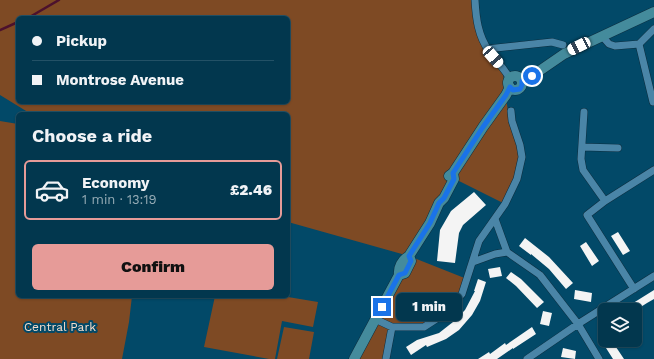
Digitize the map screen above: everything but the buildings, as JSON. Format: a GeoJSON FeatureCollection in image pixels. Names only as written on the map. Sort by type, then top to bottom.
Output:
{"type":"FeatureCollection","features":[{"type":"Feature","properties":{"kind":"street"},"geometry":{"type":"LineString","coordinates":[[475,0],[480,34],[509,91]]}},
{"type":"Feature","properties":{"kind":"street"},"geometry":{"type":"LineString","coordinates":[[354,359],[399,275],[405,273],[411,261],[409,256],[430,223],[439,203],[438,196],[448,177],[453,173],[517,77],[522,81],[532,76],[564,54],[654,12]]}},
{"type":"Feature","properties":{"kind":"street"},"geometry":{"type":"LineString","coordinates":[[602,36],[609,44],[615,46],[639,44],[654,29]]}},
{"type":"Feature","properties":{"kind":"street"},"geometry":{"type":"LineString","coordinates":[[487,49],[552,42],[563,45]]}},
{"type":"Feature","properties":{"kind":"street"},"geometry":{"type":"LineString","coordinates":[[639,44],[653,102]]}},
{"type":"Feature","properties":{"kind":"street"},"geometry":{"type":"LineString","coordinates":[[375,319],[392,327],[424,327],[444,314],[462,294],[480,241],[495,219],[517,179],[522,157],[520,145],[512,121],[511,111]]}},
{"type":"Feature","properties":{"kind":"street"},"geometry":{"type":"LineString","coordinates":[[584,112],[581,159],[583,170],[604,201]]}},
{"type":"Feature","properties":{"kind":"street"},"geometry":{"type":"LineString","coordinates":[[582,147],[618,148]]}},
{"type":"Feature","properties":{"kind":"street"},"geometry":{"type":"LineString","coordinates":[[634,289],[587,215],[604,201],[654,170]]}},
{"type":"Feature","properties":{"kind":"street"},"geometry":{"type":"LineString","coordinates":[[495,219],[507,252],[540,276],[578,324],[599,359]]}},
{"type":"Feature","properties":{"kind":"street"},"geometry":{"type":"LineString","coordinates":[[473,262],[494,254],[507,252]]}},
{"type":"Feature","properties":{"kind":"street"},"geometry":{"type":"LineString","coordinates":[[528,359],[578,324],[654,276]]}},
{"type":"Feature","properties":{"kind":"street"},"geometry":{"type":"LineString","coordinates":[[386,359],[392,327]]}},
{"type":"Feature","properties":{"kind":"green space"},"geometry":{"type":"Polygon","coordinates":[[[0,0],[478,0],[483,41],[503,73],[509,120],[522,157],[505,204],[451,177],[409,256],[290,223],[290,112],[28,112],[0,95],[0,0]]]}},
{"type":"Feature","properties":{"kind":"green space","name":"Central Park"},"geometry":{"type":"Polygon","coordinates":[[[0,121],[16,124],[16,298],[132,298],[122,359],[0,359],[0,121]]]}},
{"type":"Feature","properties":{"kind":"green space"},"geometry":{"type":"Polygon","coordinates":[[[409,256],[467,279],[450,308],[416,328],[378,320],[392,327],[385,359],[353,359],[409,256]]]}},
{"type":"Feature","properties":{"kind":"green space"},"geometry":{"type":"Polygon","coordinates":[[[290,297],[318,302],[313,327],[282,321],[275,359],[204,347],[215,298],[290,297]]]}},
{"type":"Feature","properties":{"kind":"green space"},"geometry":{"type":"Polygon","coordinates":[[[284,327],[314,332],[309,359],[277,359],[284,327]]]}},
{"type":"Feature","properties":{"kind":"waterway"},"geometry":{"type":"LineString","coordinates":[[31,16],[59,0]]}},
{"type":"Feature","properties":{"kind":"waterway"},"geometry":{"type":"LineString","coordinates":[[0,30],[16,23]]}},
{"type":"Feature","properties":{"kind":"route"},"geometry":{"type":"LineString","coordinates":[[382,307],[399,275],[405,273],[411,261],[409,256],[430,223],[439,203],[444,198],[454,179],[453,173],[510,87],[513,90],[520,89],[522,81],[532,76]]}}]}
